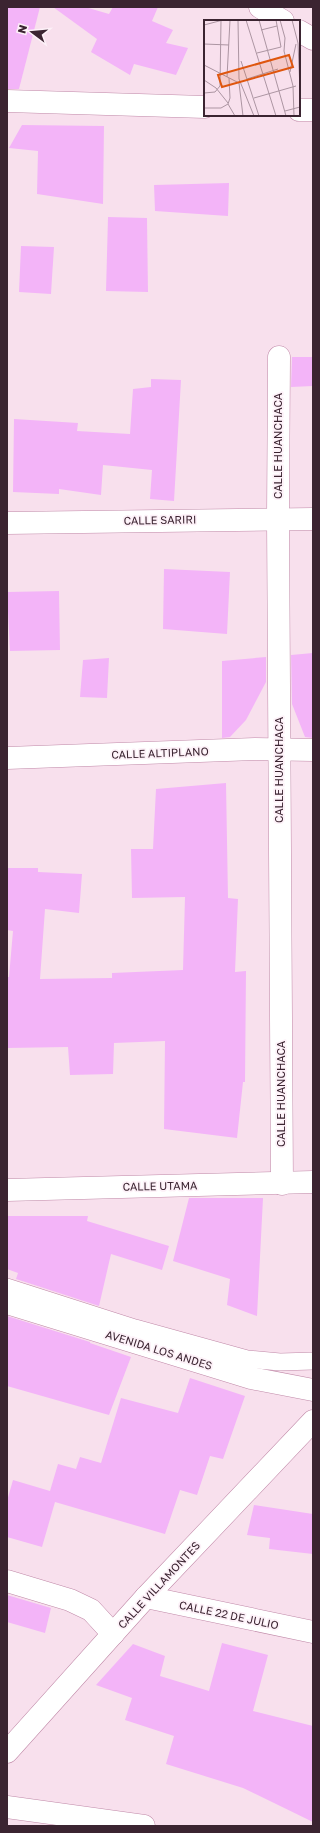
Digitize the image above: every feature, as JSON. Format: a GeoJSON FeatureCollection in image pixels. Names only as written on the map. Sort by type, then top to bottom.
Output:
{"type":"FeatureCollection","features":[{"type":"Feature","properties":{"kind":"street"},"geometry":{"type":"LineString","coordinates":[[260,7],[281,20]]}},
{"type":"Feature","properties":{"kind":"street"},"geometry":{"type":"LineString","coordinates":[[300,32],[313,40]]}},
{"type":"Feature","properties":{"kind":"street"},"geometry":{"type":"LineString","coordinates":[[7,101],[204,107]]}},
{"type":"Feature","properties":{"kind":"street"},"geometry":{"type":"LineString","coordinates":[[300,110],[313,110]]}},
{"type":"Feature","properties":{"kind":"street","name":"CALLE HUANCHACA"},"geometry":{"type":"LineString","coordinates":[[279,357],[278,519],[282,1184]]}},
{"type":"Feature","properties":{"kind":"street","name":"CALLE SARIRI"},"geometry":{"type":"LineString","coordinates":[[7,522],[313,519]]}},
{"type":"Feature","properties":{"kind":"street","name":"CALLE ALTIPLANO"},"geometry":{"type":"LineString","coordinates":[[7,758],[279,749],[313,750]]}},
{"type":"Feature","properties":{"kind":"street","name":"CALLE UTAMA"},"geometry":{"type":"LineString","coordinates":[[7,1190],[313,1182]]}},
{"type":"Feature","properties":{"kind":"street","name":"AVENIDA LOS ANDES"},"geometry":{"type":"LineString","coordinates":[[7,1302],[251,1378],[313,1390]]}},
{"type":"Feature","properties":{"kind":"street","name":"CALLE VILLAMONTES"},"geometry":{"type":"LineString","coordinates":[[7,1752],[146,1597],[313,1421]]}},
{"type":"Feature","properties":{"kind":"street"},"geometry":{"type":"LineString","coordinates":[[7,1581],[70,1600],[91,1610],[113,1634]]}},
{"type":"Feature","properties":{"kind":"street","name":"CALLE 22 DE JULIO"},"geometry":{"type":"LineString","coordinates":[[146,1597],[313,1632]]}},
{"type":"Feature","properties":{"kind":"street"},"geometry":{"type":"LineString","coordinates":[[7,1807],[144,1826]]}},
{"type":"Feature","properties":{"kind":"lane","name":"AVENIDA LOS ANDES"},"geometry":{"type":"LineString","coordinates":[[7,1287],[135,1328],[247,1359],[280,1362],[313,1361]]}},
{"type":"Feature","properties":{"kind":"building"},"geometry":{"type":"Polygon","coordinates":[[[7,7],[40,7],[19,89],[7,89],[7,7]]]}},
{"type":"Feature","properties":{"kind":"building"},"geometry":{"type":"Polygon","coordinates":[[[53,7],[85,7],[109,14],[113,7],[158,7],[152,21],[173,30],[166,43],[188,48],[176,75],[134,64],[130,75],[91,52],[97,39],[53,7]]]}},
{"type":"Feature","properties":{"kind":"building"},"geometry":{"type":"Polygon","coordinates":[[[22,125],[104,126],[103,204],[37,194],[38,151],[9,148],[22,125]]]}},
{"type":"Feature","properties":{"kind":"building"},"geometry":{"type":"Polygon","coordinates":[[[229,183],[228,216],[155,211],[154,185],[229,183]]]}},
{"type":"Feature","properties":{"kind":"building"},"geometry":{"type":"Polygon","coordinates":[[[108,217],[147,218],[148,292],[106,291],[108,217]]]}},
{"type":"Feature","properties":{"kind":"building"},"geometry":{"type":"Polygon","coordinates":[[[21,246],[54,247],[51,294],[19,292],[21,246]]]}},
{"type":"Feature","properties":{"kind":"building"},"geometry":{"type":"Polygon","coordinates":[[[292,357],[313,357],[313,386],[291,387],[292,357]]]}},
{"type":"Feature","properties":{"kind":"building"},"geometry":{"type":"Polygon","coordinates":[[[151,379],[181,380],[174,501],[150,499],[152,470],[103,465],[101,495],[59,489],[59,494],[13,492],[14,419],[78,423],[77,431],[130,434],[133,389],[151,387],[151,379]]]}},
{"type":"Feature","properties":{"kind":"building"},"geometry":{"type":"Polygon","coordinates":[[[164,569],[230,572],[227,634],[163,629],[164,569]]]}},
{"type":"Feature","properties":{"kind":"building"},"geometry":{"type":"Polygon","coordinates":[[[59,591],[60,650],[10,651],[7,592],[59,591]]]}},
{"type":"Feature","properties":{"kind":"building"},"geometry":{"type":"Polygon","coordinates":[[[313,653],[313,738],[305,737],[292,704],[291,655],[313,653]]]}},
{"type":"Feature","properties":{"kind":"building"},"geometry":{"type":"Polygon","coordinates":[[[266,657],[266,682],[246,720],[230,737],[222,738],[222,661],[266,657]]]}},
{"type":"Feature","properties":{"kind":"building"},"geometry":{"type":"Polygon","coordinates":[[[109,658],[107,698],[80,697],[83,660],[109,658]]]}},
{"type":"Feature","properties":{"kind":"building"},"geometry":{"type":"Polygon","coordinates":[[[226,783],[228,898],[238,899],[235,972],[246,971],[245,1082],[243,1082],[237,1138],[164,1129],[165,1041],[114,1043],[113,1074],[70,1075],[68,1047],[7,1048],[7,977],[9,977],[13,931],[7,930],[7,868],[38,868],[38,872],[82,874],[79,913],[45,909],[40,979],[112,978],[112,973],[183,970],[185,897],[132,898],[131,849],[153,849],[156,789],[226,783]]]}},
{"type":"Feature","properties":{"kind":"building"},"geometry":{"type":"Polygon","coordinates":[[[189,1198],[263,1198],[257,1316],[227,1305],[230,1279],[173,1261],[189,1198]]]}},
{"type":"Feature","properties":{"kind":"building"},"geometry":{"type":"Polygon","coordinates":[[[7,1216],[88,1216],[87,1221],[169,1246],[162,1270],[111,1254],[99,1306],[16,1279],[18,1273],[7,1269],[7,1216]]]}},
{"type":"Feature","properties":{"kind":"building"},"geometry":{"type":"Polygon","coordinates":[[[7,1316],[90,1342],[131,1357],[109,1415],[7,1386],[7,1316]]]}},
{"type":"Feature","properties":{"kind":"building"},"geometry":{"type":"Polygon","coordinates":[[[190,1378],[245,1396],[223,1459],[210,1456],[197,1495],[180,1490],[165,1534],[55,1502],[42,1547],[7,1537],[7,1501],[13,1480],[50,1491],[58,1464],[76,1469],[80,1457],[101,1463],[121,1398],[178,1413],[190,1378]]]}},
{"type":"Feature","properties":{"kind":"building"},"geometry":{"type":"Polygon","coordinates":[[[254,1505],[313,1514],[313,1554],[269,1549],[270,1538],[247,1535],[254,1505]]]}},
{"type":"Feature","properties":{"kind":"building"},"geometry":{"type":"Polygon","coordinates":[[[7,1595],[51,1608],[45,1633],[7,1622],[7,1595]]]}},
{"type":"Feature","properties":{"kind":"building"},"geometry":{"type":"Polygon","coordinates":[[[222,1643],[268,1655],[253,1711],[313,1726],[313,1822],[243,1788],[166,1764],[174,1736],[125,1720],[132,1698],[96,1685],[133,1644],[165,1656],[160,1676],[209,1691],[222,1643]]]}}]}
